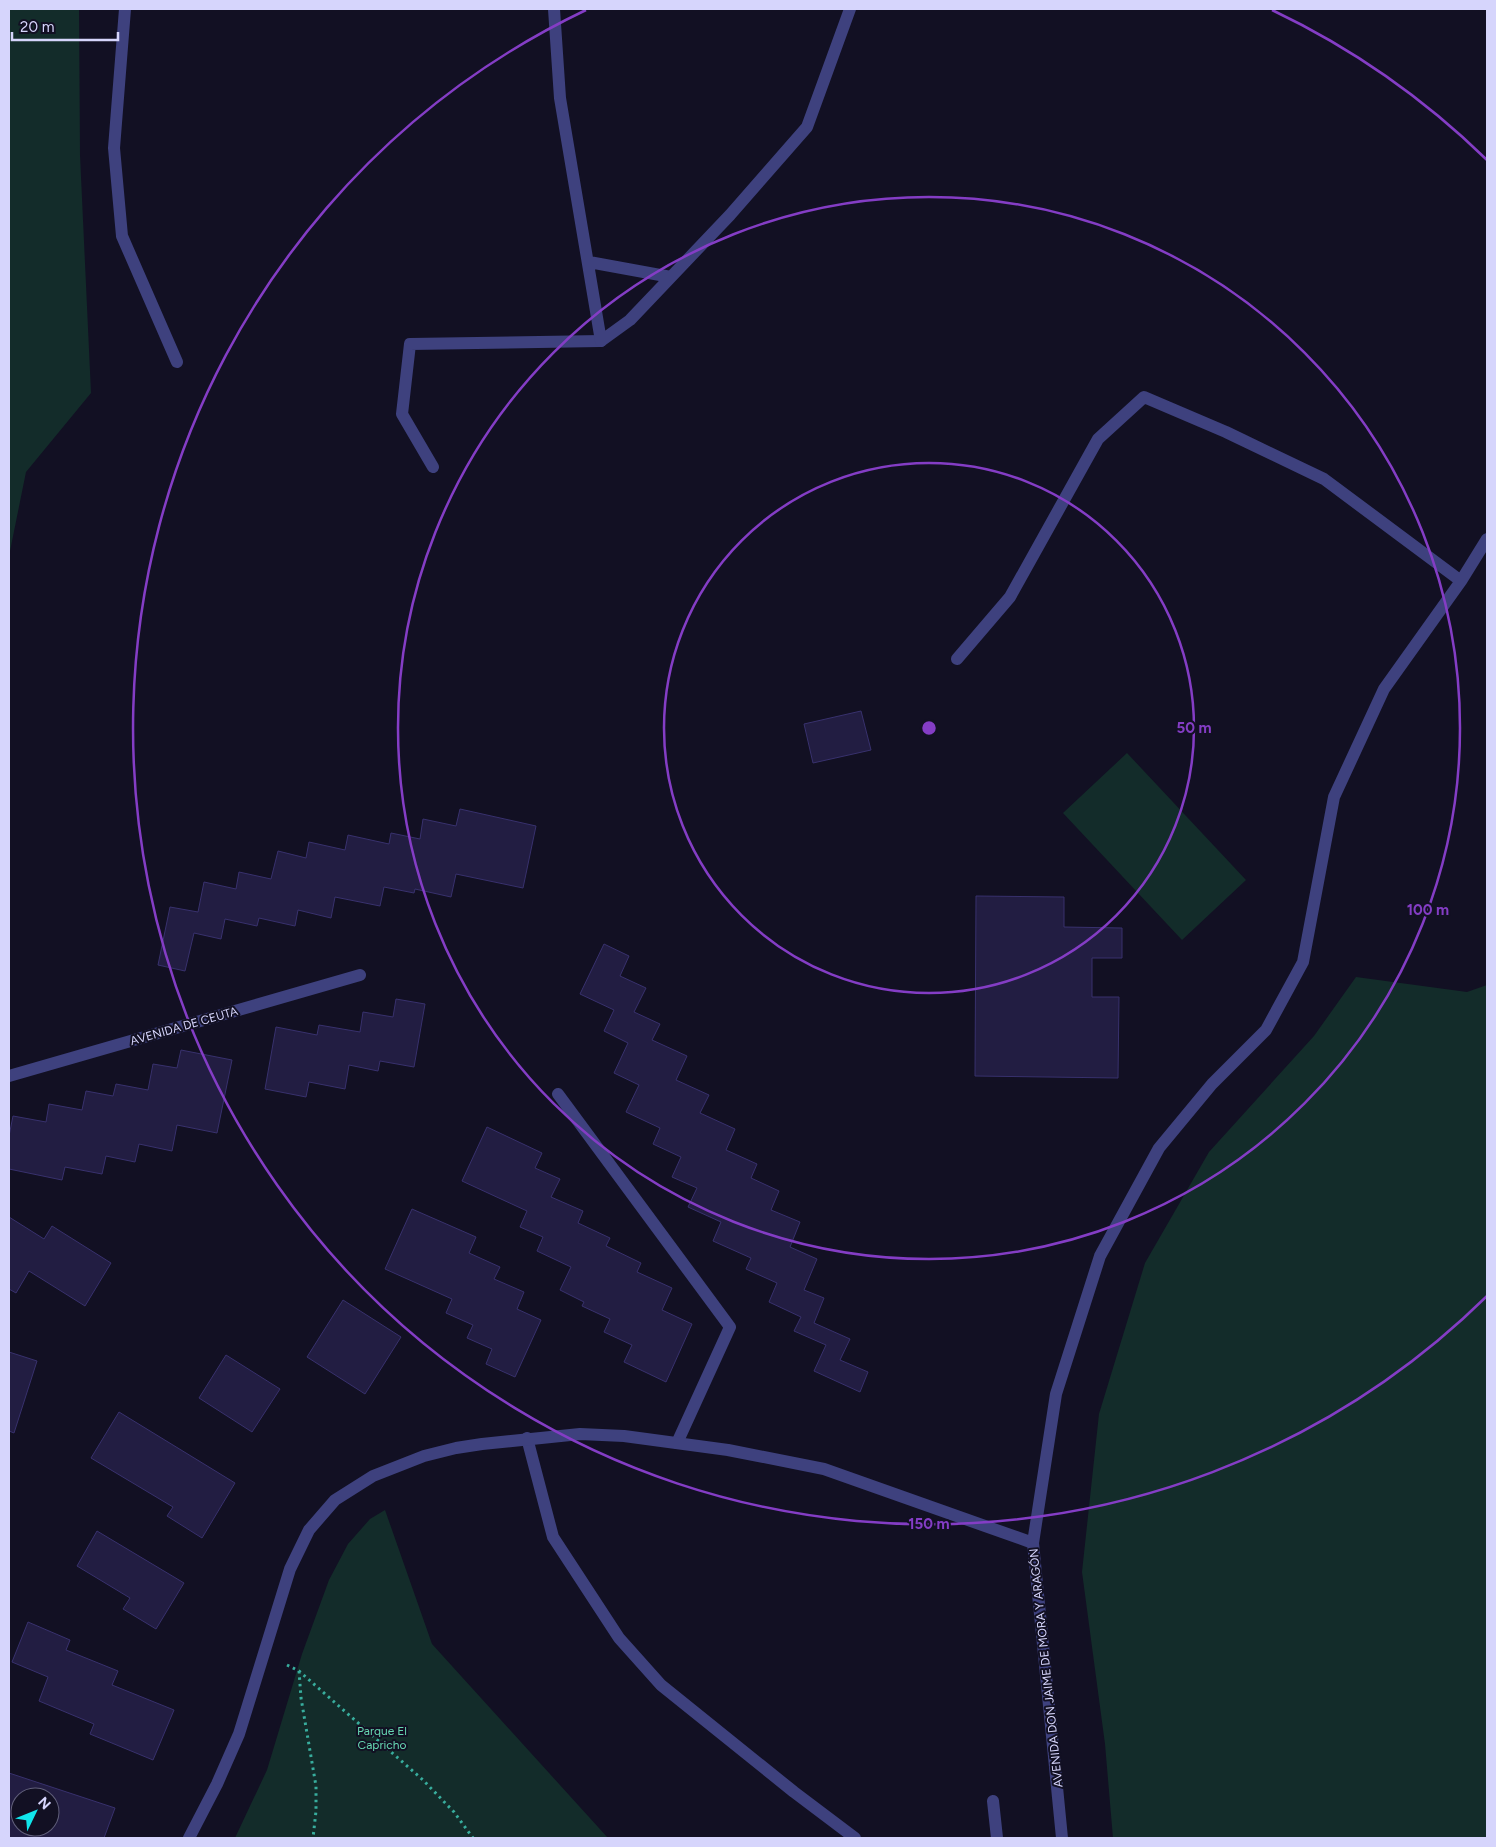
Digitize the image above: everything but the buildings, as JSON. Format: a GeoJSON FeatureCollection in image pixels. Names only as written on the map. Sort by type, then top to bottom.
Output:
{"type":"FeatureCollection","features":[{"type":"Feature","properties":{"kind":"street"},"geometry":{"type":"LineString","coordinates":[[125,9],[114,148],[122,236],[177,362]]}},
{"type":"Feature","properties":{"kind":"street"},"geometry":{"type":"LineString","coordinates":[[554,9],[560,98],[601,341]]}},
{"type":"Feature","properties":{"kind":"street"},"geometry":{"type":"LineString","coordinates":[[433,467],[402,414],[410,344],[601,341],[630,320],[730,215],[806,127],[850,9]]}},
{"type":"Feature","properties":{"kind":"street"},"geometry":{"type":"LineString","coordinates":[[589,262],[671,278]]}},
{"type":"Feature","properties":{"kind":"street"},"geometry":{"type":"LineString","coordinates":[[957,659],[1010,597],[1098,439],[1144,397],[1226,432],[1324,478],[1461,581]]}},
{"type":"Feature","properties":{"kind":"street","name":"AVENIDA DON JAIME DE MORA Y ARAGÓN"},"geometry":{"type":"LineString","coordinates":[[1062,1838],[1033,1544],[1056,1394],[1100,1256],[1160,1148],[1212,1084],[1266,1030],[1303,962],[1334,797],[1384,689],[1483,553],[1487,539]]}},
{"type":"Feature","properties":{"kind":"street","name":"AVENIDA DE CEUTA"},"geometry":{"type":"LineString","coordinates":[[9,1076],[360,975]]}},
{"type":"Feature","properties":{"kind":"street"},"geometry":{"type":"LineString","coordinates":[[558,1094],[730,1328],[677,1443]]}},
{"type":"Feature","properties":{"kind":"street"},"geometry":{"type":"LineString","coordinates":[[189,1838],[238,1734],[290,1569],[310,1530],[334,1500],[373,1476],[424,1456],[456,1448],[527,1438],[580,1434],[624,1436],[728,1450],[824,1469],[1033,1544]]}},
{"type":"Feature","properties":{"kind":"street"},"geometry":{"type":"LineString","coordinates":[[527,1438],[553,1537],[619,1638],[660,1685],[855,1838]]}},
{"type":"Feature","properties":{"kind":"street"},"geometry":{"type":"LineString","coordinates":[[993,1802],[997,1838]]}},
{"type":"Feature","properties":{"kind":"path"},"geometry":{"type":"LineString","coordinates":[[313,1838],[316,1786],[305,1726],[299,1671],[423,1780],[454,1812],[473,1838]]}},
{"type":"Feature","properties":{"kind":"green space"},"geometry":{"type":"Polygon","coordinates":[[[9,9],[79,9],[80,155],[91,393],[26,472],[9,556],[9,9]]]}},
{"type":"Feature","properties":{"kind":"green space"},"geometry":{"type":"Polygon","coordinates":[[[1127,753],[1246,880],[1182,940],[1063,813],[1127,753]]]}},
{"type":"Feature","properties":{"kind":"green space"},"geometry":{"type":"Polygon","coordinates":[[[1356,977],[1467,992],[1487,985],[1487,1838],[1113,1838],[1105,1744],[1082,1572],[1099,1414],[1145,1263],[1209,1152],[1314,1036],[1356,977]]]}},
{"type":"Feature","properties":{"kind":"green space","name":"Parque El Capricho"},"geometry":{"type":"Polygon","coordinates":[[[385,1510],[432,1644],[608,1838],[235,1838],[267,1770],[302,1654],[329,1580],[348,1544],[370,1519],[385,1510]]]}}]}
